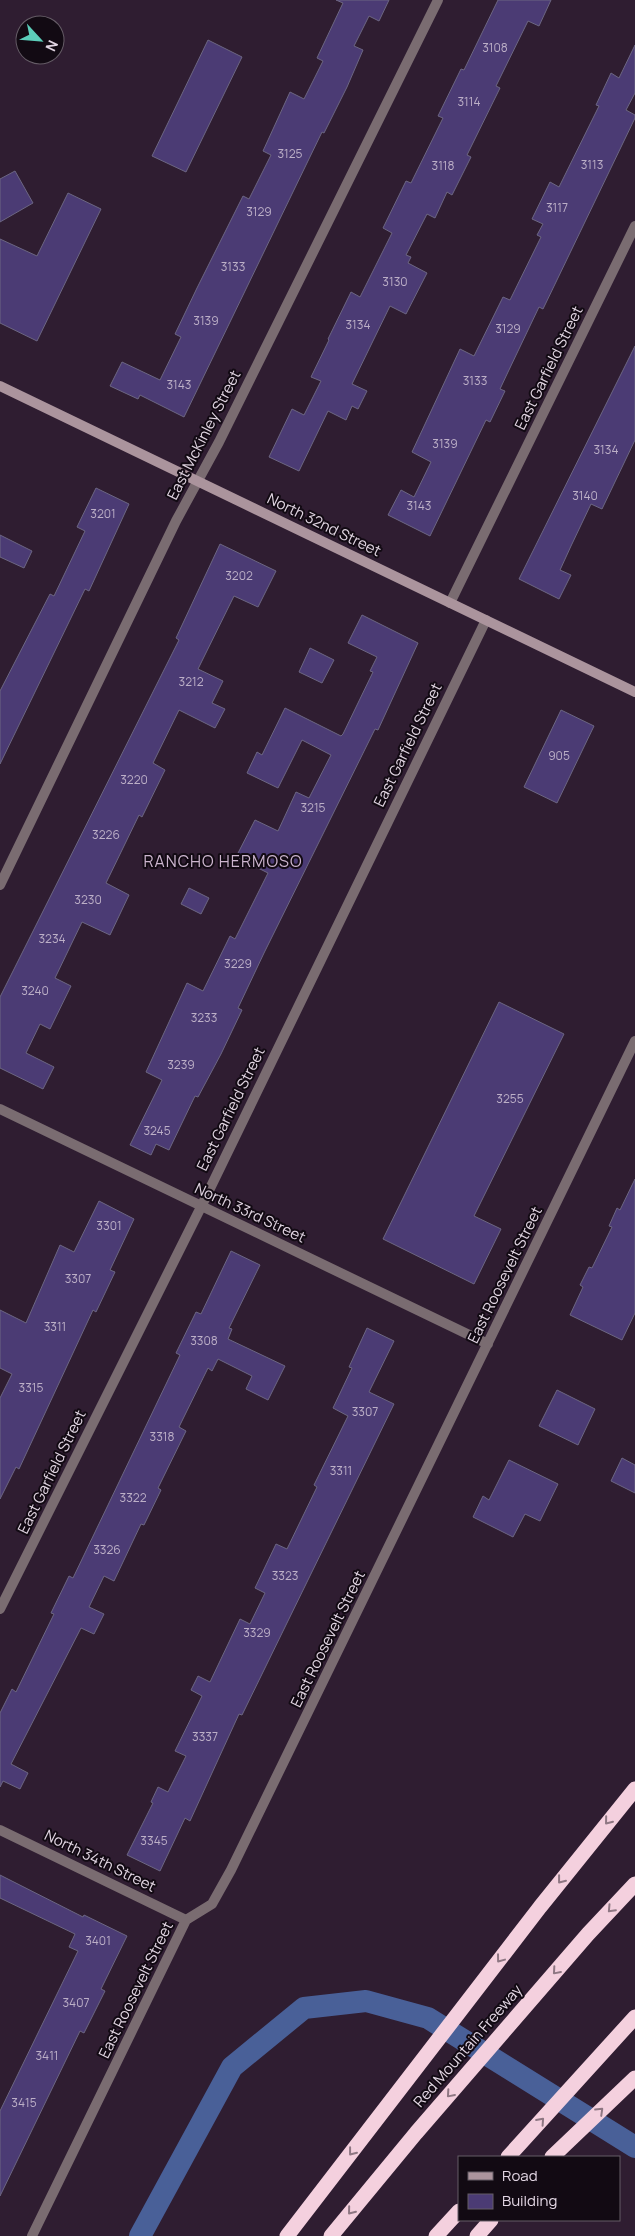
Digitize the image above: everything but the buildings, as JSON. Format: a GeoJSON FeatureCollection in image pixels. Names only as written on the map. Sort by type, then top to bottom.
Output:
{"type":"FeatureCollection","features":[{"type":"Feature","properties":{"kind":"highway"},"geometry":{"type":"LineString","coordinates":[[286,2236],[540,1907],[635,1789]]}},
{"type":"Feature","properties":{"kind":"highway","name":"Red Mountain Freeway"},"geometry":{"type":"LineString","coordinates":[[331,2236],[588,1934],[635,1884]]}},
{"type":"Feature","properties":{"kind":"highway"},"geometry":{"type":"LineString","coordinates":[[509,2156],[635,2017]]}},
{"type":"Feature","properties":{"kind":"highway"},"geometry":{"type":"LineString","coordinates":[[553,2156],[635,2078]]}},
{"type":"Feature","properties":{"kind":"highway"},"geometry":{"type":"LineString","coordinates":[[436,2236],[458,2212]]}},
{"type":"Feature","properties":{"kind":"highway"},"geometry":{"type":"LineString","coordinates":[[477,2236],[490,2221]]}},
{"type":"Feature","properties":{"kind":"main road","name":"North 32nd Street"},"geometry":{"type":"LineString","coordinates":[[0,386],[635,692]]}},
{"type":"Feature","properties":{"kind":"street","name":"East McKinley Street"},"geometry":{"type":"LineString","coordinates":[[0,885],[172,530],[438,0]]}},
{"type":"Feature","properties":{"kind":"street","name":"East Garfield Street"},"geometry":{"type":"LineString","coordinates":[[450,603],[635,226]]}},
{"type":"Feature","properties":{"kind":"street","name":"East Garfield Street"},"geometry":{"type":"LineString","coordinates":[[0,1609],[201,1207],[486,620]]}},
{"type":"Feature","properties":{"kind":"street","name":"East Roosevelt Street"},"geometry":{"type":"LineString","coordinates":[[32,2236],[186,1920],[212,1904],[232,1870],[635,1041]]}},
{"type":"Feature","properties":{"kind":"street","name":"North 33rd Street"},"geometry":{"type":"LineString","coordinates":[[0,1109],[488,1344]]}},
{"type":"Feature","properties":{"kind":"street","name":"North 34th Street"},"geometry":{"type":"LineString","coordinates":[[0,1830],[186,1920]]}},
{"type":"Feature","properties":{"kind":"waterway"},"geometry":{"type":"LineString","coordinates":[[140,2236],[232,2067],[304,2008],[366,2001],[428,2018],[635,2147]]}},
{"type":"Feature","properties":{"kind":"district","name":"RANCHO HERMOSO"},"geometry":{"type":"Point","coordinates":[223,861]}}]}
